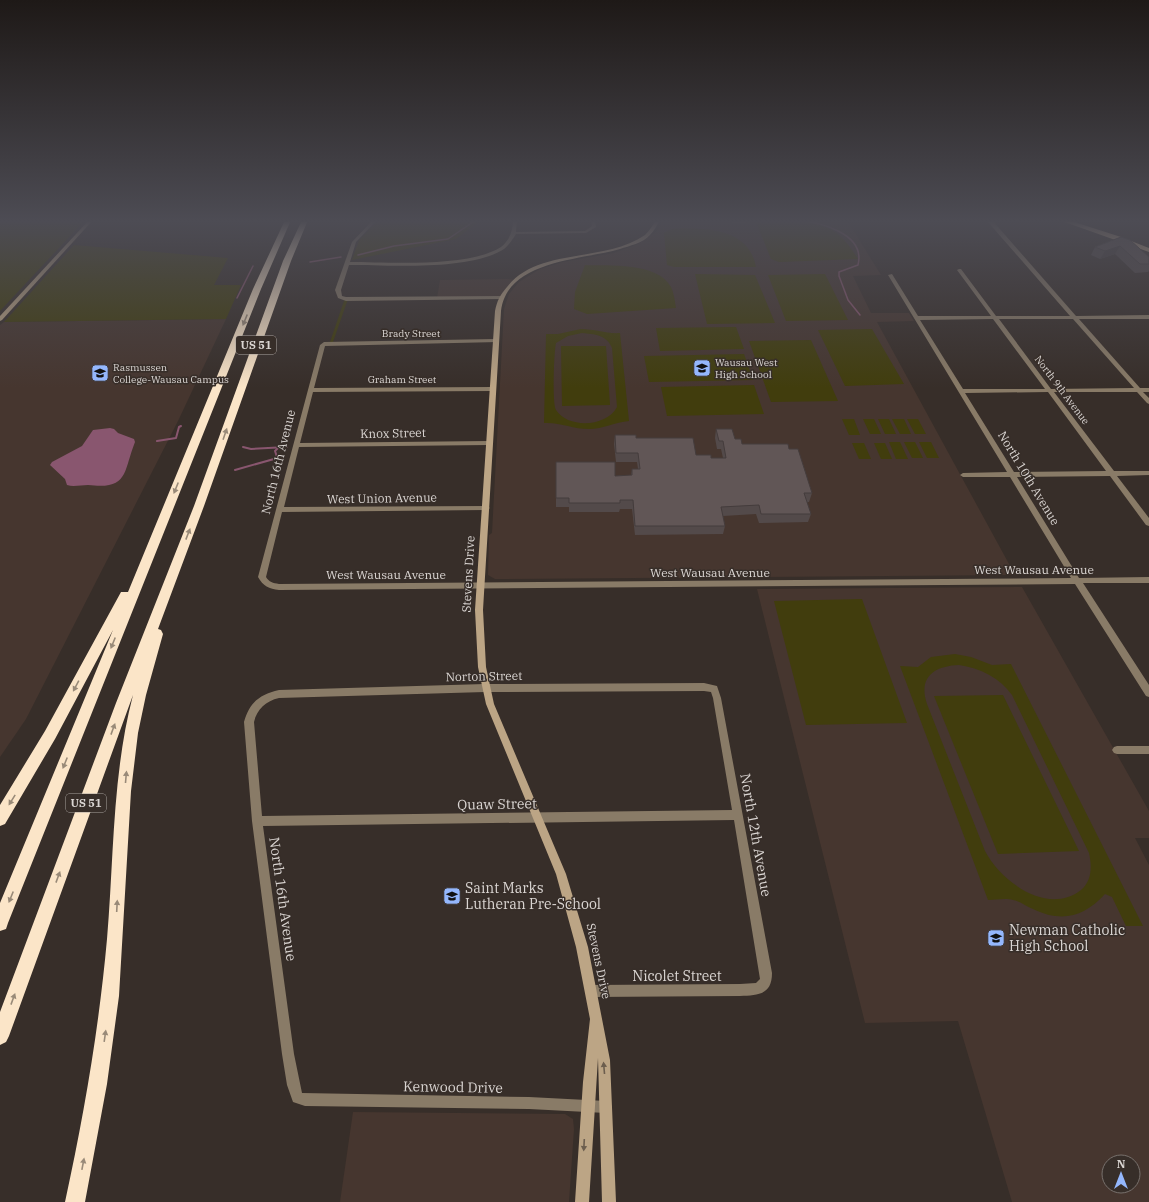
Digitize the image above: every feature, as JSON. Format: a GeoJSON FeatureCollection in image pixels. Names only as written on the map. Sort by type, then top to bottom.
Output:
{"type":"FeatureCollection","features":[{"type":"Feature","properties":{"kind":"highway","name":"US 51"},"geometry":{"type":"LineString","coordinates":[[0,923],[262,276]]}},
{"type":"Feature","properties":{"kind":"highway","name":"US 51"},"geometry":{"type":"LineString","coordinates":[[0,1036],[123,703],[174,571],[281,276]]}},
{"type":"Feature","properties":{"kind":"highway"},"geometry":{"type":"LineString","coordinates":[[0,819],[50,735],[125,595],[143,567]]}},
{"type":"Feature","properties":{"kind":"highway"},"geometry":{"type":"LineString","coordinates":[[75,1202],[96,1094],[110,1001],[126,778],[131,734],[140,690],[166,605],[174,571]]}},
{"type":"Feature","properties":{"kind":"street"},"geometry":{"type":"LineString","coordinates":[[0,319],[39,276]]}},
{"type":"Feature","properties":{"kind":"street"},"geometry":{"type":"LineString","coordinates":[[343,276],[338,290],[340,297],[346,298],[501,298],[508,286],[522,276]]}},
{"type":"Feature","properties":{"kind":"street","name":"North 10th Avenue"},"geometry":{"type":"LineString","coordinates":[[891,276],[1078,581],[1149,693]]}},
{"type":"Feature","properties":{"kind":"street","name":"North 9th Avenue"},"geometry":{"type":"LineString","coordinates":[[964,276],[1149,523]]}},
{"type":"Feature","properties":{"kind":"street"},"geometry":{"type":"LineString","coordinates":[[1038,276],[1149,402]]}},
{"type":"Feature","properties":{"kind":"street","name":"Stevens Drive"},"geometry":{"type":"LineString","coordinates":[[501,298],[496,341],[481,586],[480,637],[485,688],[498,724],[561,874],[573,909],[596,1015],[604,1060],[609,1202]]}},
{"type":"Feature","properties":{"kind":"street"},"geometry":{"type":"LineString","coordinates":[[917,318],[1149,317]]}},
{"type":"Feature","properties":{"kind":"street","name":"Brady Street"},"geometry":{"type":"LineString","coordinates":[[326,343],[496,341]]}},
{"type":"Feature","properties":{"kind":"street","name":"North 16th Avenue"},"geometry":{"type":"LineString","coordinates":[[271,586],[264,582],[262,577],[322,346],[326,343]]}},
{"type":"Feature","properties":{"kind":"street","name":"Graham Street"},"geometry":{"type":"LineString","coordinates":[[310,390],[493,389]]}},
{"type":"Feature","properties":{"kind":"street"},"geometry":{"type":"LineString","coordinates":[[962,392],[1149,390]]}},
{"type":"Feature","properties":{"kind":"street","name":"Knox Street"},"geometry":{"type":"LineString","coordinates":[[296,444],[489,443]]}},
{"type":"Feature","properties":{"kind":"street"},"geometry":{"type":"LineString","coordinates":[[963,475],[1149,473]]}},
{"type":"Feature","properties":{"kind":"street","name":"West Union Avenue"},"geometry":{"type":"LineString","coordinates":[[279,510],[486,508]]}},
{"type":"Feature","properties":{"kind":"street","name":"West Wausau Avenue"},"geometry":{"type":"LineString","coordinates":[[271,586],[481,586],[1149,580]]}},
{"type":"Feature","properties":{"kind":"street","name":"Norton Street"},"geometry":{"type":"LineString","coordinates":[[259,703],[271,696],[279,694],[485,688],[704,686],[712,688]]}},
{"type":"Feature","properties":{"kind":"street","name":"North 12th Avenue"},"geometry":{"type":"LineString","coordinates":[[712,688],[717,698],[766,973],[766,981],[762,986]]}},
{"type":"Feature","properties":{"kind":"street","name":"North 16th Avenue"},"geometry":{"type":"LineString","coordinates":[[259,703],[252,712],[249,722],[258,822],[292,1086],[294,1093],[299,1099]]}},
{"type":"Feature","properties":{"kind":"street"},"geometry":{"type":"LineString","coordinates":[[1117,750],[1149,750]]}},
{"type":"Feature","properties":{"kind":"street","name":"Quaw Street"},"geometry":{"type":"LineString","coordinates":[[258,822],[738,815]]}},
{"type":"Feature","properties":{"kind":"street","name":"Nicolet Street"},"geometry":{"type":"LineString","coordinates":[[591,991],[740,990],[759,989],[762,986]]}},
{"type":"Feature","properties":{"kind":"street","name":"Stevens Drive"},"geometry":{"type":"LineString","coordinates":[[582,1202],[587,1106],[596,1015]]}},
{"type":"Feature","properties":{"kind":"street","name":"Kenwood Drive"},"geometry":{"type":"LineString","coordinates":[[299,1099],[529,1103],[606,1107]]}},
{"type":"Feature","properties":{"kind":"shaded area"},"geometry":{"type":"Polygon","coordinates":[[[0,276],[33,276],[0,311],[0,276]]]}},
{"type":"Feature","properties":{"kind":"shaded area"},"geometry":{"type":"Polygon","coordinates":[[[46,276],[219,276],[214,285],[241,285],[226,319],[4,322],[46,276]]]}},
{"type":"Feature","properties":{"kind":"shaded area","name":"Wausau West High School"},"geometry":{"type":"Polygon","coordinates":[[[529,276],[853,276],[871,313],[909,313],[914,321],[877,322],[1015,575],[495,579],[488,575],[489,535],[492,533],[504,309],[509,294],[519,282],[529,276]]]}},
{"type":"Feature","properties":{"kind":"shaded area"},"geometry":{"type":"Polygon","coordinates":[[[581,276],[660,276],[665,279],[671,287],[676,308],[587,314],[574,309],[575,292],[581,276]]]}},
{"type":"Feature","properties":{"kind":"shaded area"},"geometry":{"type":"Polygon","coordinates":[[[696,276],[755,276],[775,323],[707,324],[696,276]]]}},
{"type":"Feature","properties":{"kind":"shaded area"},"geometry":{"type":"Polygon","coordinates":[[[768,276],[826,276],[848,320],[786,321],[768,276]]]}},
{"type":"Feature","properties":{"kind":"shaded area"},"geometry":{"type":"Polygon","coordinates":[[[440,280],[516,280],[501,298],[437,298],[440,280]]]}},
{"type":"Feature","properties":{"kind":"shaded area"},"geometry":{"type":"Polygon","coordinates":[[[345,298],[348,299],[333,342],[330,342],[345,298]]]}},
{"type":"Feature","properties":{"kind":"shaded area"},"geometry":{"type":"Polygon","coordinates":[[[226,319],[178,421],[26,719],[0,757],[0,325],[4,322],[226,319]]]}},
{"type":"Feature","properties":{"kind":"shaded area"},"geometry":{"type":"Polygon","coordinates":[[[736,327],[744,349],[660,351],[656,328],[736,327]]]}},
{"type":"Feature","properties":{"kind":"shaded area"},"geometry":{"type":"Polygon","coordinates":[[[581,329],[620,333],[629,421],[589,429],[544,423],[546,334],[558,334],[581,329]],[[582,333],[568,336],[556,343],[554,388],[556,410],[569,420],[578,423],[587,423],[605,419],[612,414],[617,407],[612,348],[607,340],[600,336],[582,333]]]}},
{"type":"Feature","properties":{"kind":"shaded area"},"geometry":{"type":"Polygon","coordinates":[[[872,329],[904,384],[845,386],[818,330],[872,329]]]}},
{"type":"Feature","properties":{"kind":"shaded area"},"geometry":{"type":"Polygon","coordinates":[[[811,340],[838,401],[771,402],[749,341],[811,340]]]}},
{"type":"Feature","properties":{"kind":"shaded area"},"geometry":{"type":"Polygon","coordinates":[[[561,346],[606,346],[610,405],[562,406],[561,346]]]}},
{"type":"Feature","properties":{"kind":"shaded area"},"geometry":{"type":"Polygon","coordinates":[[[744,354],[753,380],[649,382],[644,356],[744,354]]]}},
{"type":"Feature","properties":{"kind":"shaded area"},"geometry":{"type":"Polygon","coordinates":[[[754,385],[764,414],[667,416],[661,387],[754,385]]]}},
{"type":"Feature","properties":{"kind":"shaded area"},"geometry":{"type":"Polygon","coordinates":[[[842,419],[854,419],[860,435],[849,435],[842,419]]]}},
{"type":"Feature","properties":{"kind":"shaded area"},"geometry":{"type":"Polygon","coordinates":[[[863,419],[874,419],[881,434],[870,434],[863,419]]]}},
{"type":"Feature","properties":{"kind":"shaded area"},"geometry":{"type":"Polygon","coordinates":[[[878,419],[889,419],[896,434],[885,434],[878,419]]]}},
{"type":"Feature","properties":{"kind":"shaded area"},"geometry":{"type":"Polygon","coordinates":[[[892,419],[904,419],[911,434],[900,434],[892,419]]]}},
{"type":"Feature","properties":{"kind":"shaded area"},"geometry":{"type":"Polygon","coordinates":[[[907,419],[918,419],[926,434],[915,434],[907,419]]]}},
{"type":"Feature","properties":{"kind":"shaded area"},"geometry":{"type":"Polygon","coordinates":[[[114,429],[118,433],[134,439],[135,442],[126,470],[122,477],[118,482],[111,485],[67,485],[65,479],[50,465],[52,462],[82,446],[93,430],[114,429]]]}},
{"type":"Feature","properties":{"kind":"shaded area"},"geometry":{"type":"Polygon","coordinates":[[[889,442],[900,442],[908,459],[896,459],[889,442]]]}},
{"type":"Feature","properties":{"kind":"shaded area"},"geometry":{"type":"Polygon","coordinates":[[[904,442],[915,442],[923,458],[912,458],[904,442]]]}},
{"type":"Feature","properties":{"kind":"shaded area"},"geometry":{"type":"Polygon","coordinates":[[[919,442],[931,442],[939,458],[927,458],[919,442]]]}},
{"type":"Feature","properties":{"kind":"shaded area"},"geometry":{"type":"Polygon","coordinates":[[[852,443],[864,443],[871,459],[859,459],[852,443]]]}},
{"type":"Feature","properties":{"kind":"shaded area"},"geometry":{"type":"Polygon","coordinates":[[[874,443],[885,443],[892,459],[881,459],[874,443]]]}},
{"type":"Feature","properties":{"kind":"shaded area","name":"Newman Catholic High School"},"geometry":{"type":"Polygon","coordinates":[[[1022,587],[1149,811],[1149,838],[1135,838],[1149,865],[1149,1202],[1012,1202],[958,1021],[865,1023],[757,589],[1022,587]]]}},
{"type":"Feature","properties":{"kind":"shaded area"},"geometry":{"type":"Polygon","coordinates":[[[862,599],[907,723],[806,725],[774,601],[862,599]]]}},
{"type":"Feature","properties":{"kind":"shaded area"},"geometry":{"type":"Polygon","coordinates":[[[955,654],[971,657],[992,665],[1011,664],[1143,926],[1126,926],[1112,897],[1105,894],[1097,902],[1081,913],[1063,916],[1054,916],[1044,913],[1013,900],[988,900],[900,666],[918,667],[931,657],[955,654]],[[950,666],[942,668],[930,675],[925,687],[925,695],[927,704],[985,851],[992,863],[1002,874],[1027,892],[1040,897],[1054,899],[1068,897],[1081,890],[1089,878],[1091,863],[1089,853],[1012,695],[1002,684],[989,675],[967,666],[950,666]]]}},
{"type":"Feature","properties":{"kind":"shaded area"},"geometry":{"type":"Polygon","coordinates":[[[1003,695],[1079,851],[998,854],[934,696],[1003,695]]]}},
{"type":"Feature","properties":{"kind":"shaded area"},"geometry":{"type":"Polygon","coordinates":[[[353,1112],[565,1114],[573,1119],[574,1129],[569,1202],[340,1202],[353,1112]]]}},
{"type":"Feature","properties":{"kind":"building"},"geometry":{"type":"Polygon","coordinates":[[[716,429],[732,429],[735,439],[741,439],[742,444],[788,444],[789,449],[798,449],[812,493],[804,493],[811,514],[761,514],[759,505],[721,507],[725,526],[635,526],[633,500],[620,500],[620,503],[569,503],[569,498],[556,498],[556,462],[615,462],[615,476],[632,475],[632,469],[640,469],[638,453],[616,453],[615,435],[636,435],[636,438],[693,438],[696,455],[711,455],[711,458],[726,458],[723,441],[719,441],[716,429]]]}},
{"type":"Feature","properties":{"kind":"waterway"},"geometry":{"type":"LineString","coordinates":[[237,298],[248,276]]}},
{"type":"Feature","properties":{"kind":"waterway"},"geometry":{"type":"LineString","coordinates":[[839,276],[848,300],[860,315]]}},
{"type":"Feature","properties":{"kind":"waterway"},"geometry":{"type":"LineString","coordinates":[[157,441],[176,438],[179,427],[181,426]]}},
{"type":"Feature","properties":{"kind":"waterway"},"geometry":{"type":"LineString","coordinates":[[243,447],[251,449],[287,447]]}},
{"type":"Feature","properties":{"kind":"waterway"},"geometry":{"type":"LineString","coordinates":[[235,470],[274,459],[277,457],[275,451],[278,448]]}},
{"type":"Feature","properties":{"kind":"place","name":"Wausau West High School"},"geometry":{"type":"Point","coordinates":[702,368]}},
{"type":"Feature","properties":{"kind":"place","name":"Rasmussen College-Wausau Campus"},"geometry":{"type":"Point","coordinates":[100,373]}},
{"type":"Feature","properties":{"kind":"place","name":"Saint Marks Lutheran Pre-School"},"geometry":{"type":"Point","coordinates":[452,896]}},
{"type":"Feature","properties":{"kind":"place","name":"Newman Catholic High School"},"geometry":{"type":"Point","coordinates":[996,938]}}]}
